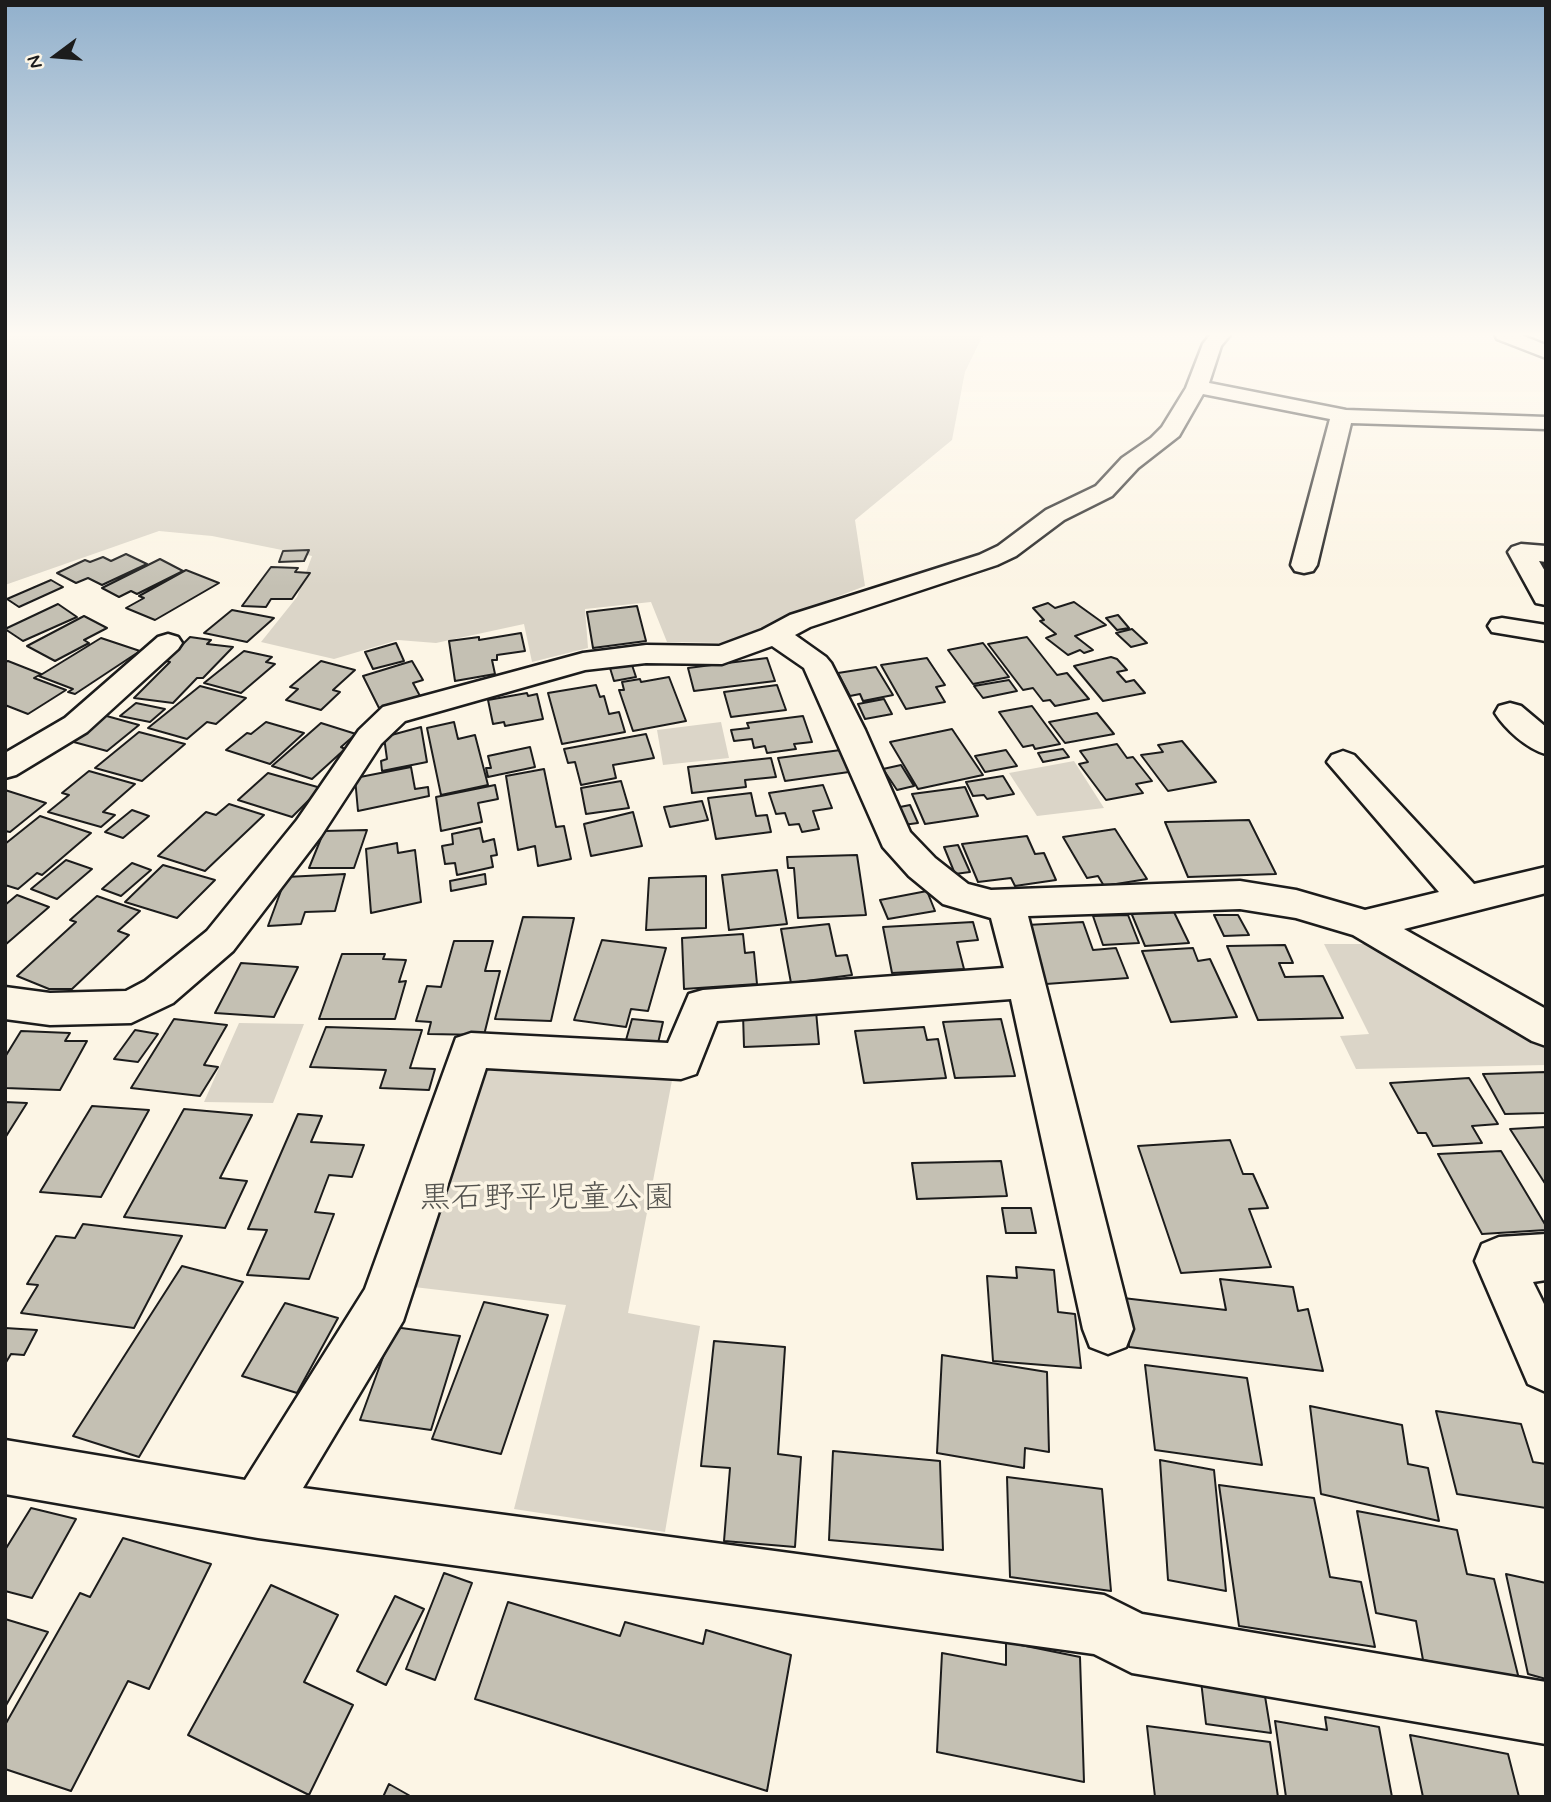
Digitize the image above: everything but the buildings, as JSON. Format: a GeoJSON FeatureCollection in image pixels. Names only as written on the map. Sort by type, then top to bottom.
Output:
{"type":"FeatureCollection","features":[{"type":"Feature","properties":{"kind":"street"},"geometry":{"type":"LineString","coordinates":[[5,1003],[50,1009],[131,1007],[159,992],[220,941],[309,828],[370,737],[394,713],[583,662],[646,653],[722,654],[774,635],[800,621],[989,560],[1006,551],[1055,515],[1104,491],[1130,463],[1159,443],[1178,419]]}},
{"type":"Feature","properties":{"kind":"street"},"geometry":{"type":"LineString","coordinates":[[1304,565],[1341,419]]}},
{"type":"Feature","properties":{"kind":"street"},"geometry":{"type":"LineString","coordinates":[[1446,419],[1546,423]]}},
{"type":"Feature","properties":{"kind":"street"},"geometry":{"type":"LineString","coordinates":[[1546,554],[1521,552],[1546,597]]}},
{"type":"Feature","properties":{"kind":"street"},"geometry":{"type":"LineString","coordinates":[[1502,626],[1546,633]]}},
{"type":"Feature","properties":{"kind":"street"},"geometry":{"type":"LineString","coordinates":[[774,635],[816,663],[849,730],[895,838],[922,867],[956,894],[991,904],[1240,895],[1296,904],[1365,924],[1546,1030]]}},
{"type":"Feature","properties":{"kind":"street"},"geometry":{"type":"LineString","coordinates":[[5,767],[76,724],[168,643]]}},
{"type":"Feature","properties":{"kind":"street"},"geometry":{"type":"LineString","coordinates":[[1510,713],[1546,744]]}},
{"type":"Feature","properties":{"kind":"street"},"geometry":{"type":"LineString","coordinates":[[1343,762],[1466,899]]}},
{"type":"Feature","properties":{"kind":"street"},"geometry":{"type":"LineString","coordinates":[[1365,924],[1546,880]]}},
{"type":"Feature","properties":{"kind":"street"},"geometry":{"type":"LineString","coordinates":[[1006,904],[1027,982],[1108,1329]]}},
{"type":"Feature","properties":{"kind":"street"},"geometry":{"type":"LineString","coordinates":[[258,1510],[385,1303],[471,1050],[681,1061],[703,1006],[1027,982]]}},
{"type":"Feature","properties":{"kind":"street"},"geometry":{"type":"LineString","coordinates":[[1546,1256],[1499,1261],[1546,1366]]}},
{"type":"Feature","properties":{"kind":"street"},"geometry":{"type":"LineString","coordinates":[[5,1467],[258,1510],[1104,1625],[1132,1643],[1546,1713]]}},
{"type":"Feature","properties":{"kind":"green space"},"geometry":{"type":"Polygon","coordinates":[[[5,419],[956,419],[952,440],[855,520],[865,586],[779,619],[759,631],[723,643],[667,642],[651,602],[585,609],[588,648],[532,662],[524,624],[436,643],[398,640],[334,659],[261,642],[297,597],[312,556],[212,536],[159,531],[5,585],[5,419]]]}},
{"type":"Feature","properties":{"kind":"green space"},"geometry":{"type":"Polygon","coordinates":[[[721,722],[729,758],[663,765],[657,730],[721,722]]]}},
{"type":"Feature","properties":{"kind":"green space"},"geometry":{"type":"Polygon","coordinates":[[[1074,761],[1104,808],[1037,816],[1009,773],[1074,761]]]}},
{"type":"Feature","properties":{"kind":"green space"},"geometry":{"type":"Polygon","coordinates":[[[1324,944],[1372,944],[1546,1041],[1546,1065],[1356,1069],[1340,1036],[1369,1034],[1324,944]]]}},
{"type":"Feature","properties":{"kind":"green space"},"geometry":{"type":"Polygon","coordinates":[[[239,1023],[304,1024],[273,1103],[204,1102],[239,1023]]]}},
{"type":"Feature","properties":{"kind":"green space","name":"黒石野平児童公園"},"geometry":{"type":"Polygon","coordinates":[[[499,1061],[673,1075],[628,1313],[700,1326],[665,1532],[514,1509],[566,1305],[414,1287],[483,1069],[499,1061]]]}}]}
